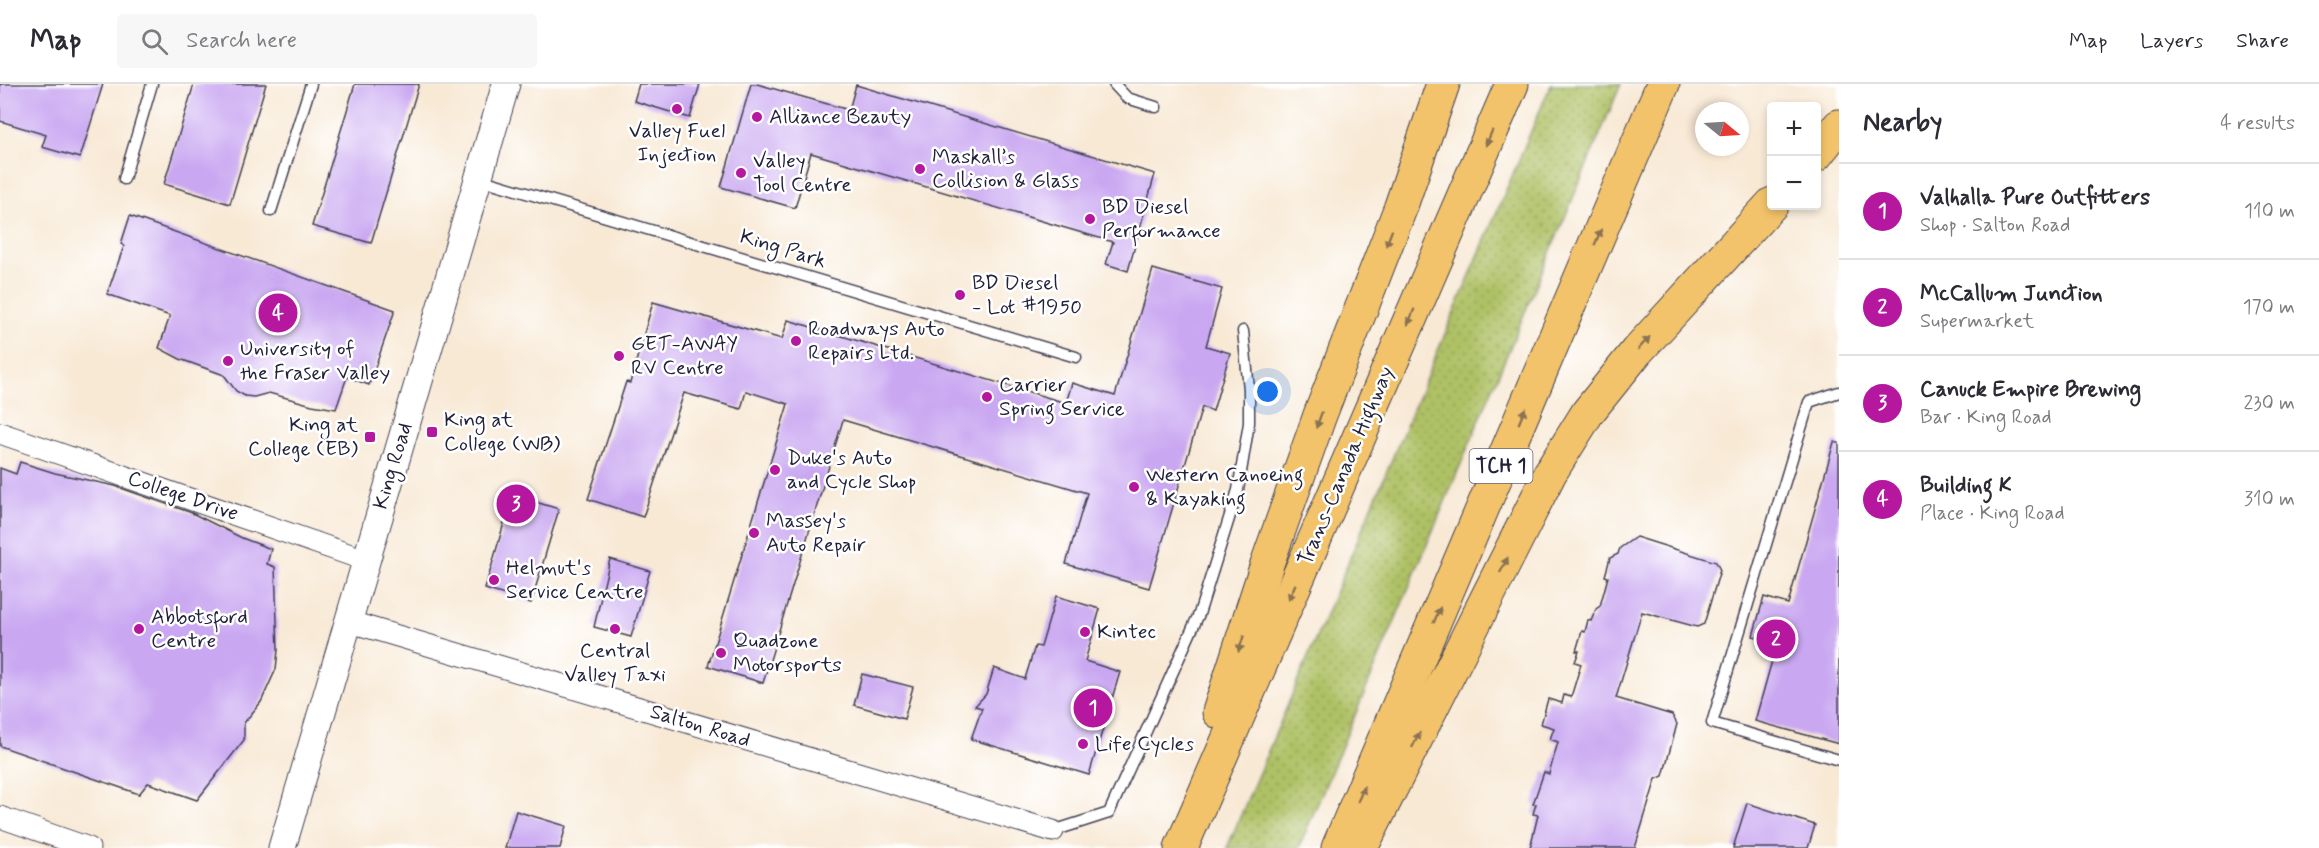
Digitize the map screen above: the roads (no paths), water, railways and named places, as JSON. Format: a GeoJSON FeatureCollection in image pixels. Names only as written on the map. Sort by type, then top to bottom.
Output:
{"type":"FeatureCollection","features":[{"type":"Feature","properties":{"kind":"highway"},"geometry":{"type":"LineString","coordinates":[[1400,209],[1409,142],[1426,84]]}},
{"type":"Feature","properties":{"kind":"highway"},"geometry":{"type":"LineString","coordinates":[[1199,805],[1208,748],[1267,564],[1320,415],[1400,209],[1443,84]]}},
{"type":"Feature","properties":{"kind":"highway","name":"Trans-Canada Highway"},"geometry":{"type":"LineString","coordinates":[[1181,848],[1512,84]]}},
{"type":"Feature","properties":{"kind":"highway","name":"TCH 1"},"geometry":{"type":"LineString","coordinates":[[1338,848],[1664,84]]}},
{"type":"Feature","properties":{"kind":"highway"},"geometry":{"type":"LineString","coordinates":[[1821,149],[1839,126]]}},
{"type":"Feature","properties":{"kind":"highway"},"geometry":{"type":"LineString","coordinates":[[1361,848],[1550,473],[1588,412],[1637,351],[1767,209]]}},
{"type":"Feature","properties":{"kind":"street","name":"King Road"},"geometry":{"type":"LineString","coordinates":[[282,848],[506,84]]}},
{"type":"Feature","properties":{"kind":"street","name":"College Drive"},"geometry":{"type":"LineString","coordinates":[[0,433],[365,560]]}},
{"type":"Feature","properties":{"kind":"street","name":"Salton Road"},"geometry":{"type":"LineString","coordinates":[[347,621],[1053,831]]}},
{"type":"Feature","properties":{"kind":"street"},"geometry":{"type":"LineString","coordinates":[[0,817],[89,848]]}},
{"type":"Feature","properties":{"kind":"lane"},"geometry":{"type":"LineString","coordinates":[[124,179],[152,84]]}},
{"type":"Feature","properties":{"kind":"lane"},"geometry":{"type":"LineString","coordinates":[[271,211],[311,84]]}},
{"type":"Feature","properties":{"kind":"lane"},"geometry":{"type":"LineString","coordinates":[[1114,84],[1127,98],[1156,108]]}},
{"type":"Feature","properties":{"kind":"lane","name":"King Park"},"geometry":{"type":"LineString","coordinates":[[479,179],[1076,357]]}},
{"type":"Feature","properties":{"kind":"lane"},"geometry":{"type":"LineString","coordinates":[[1053,831],[1109,813],[1199,614],[1238,490],[1248,423],[1249,389],[1243,332]]}},
{"type":"Feature","properties":{"kind":"lane"},"geometry":{"type":"LineString","coordinates":[[1839,392],[1809,402],[1712,723],[1839,760]]}},
{"type":"Feature","properties":{"kind":"place","name":"Valley Fuel Injection"},"geometry":{"type":"Point","coordinates":[677,109]}},
{"type":"Feature","properties":{"kind":"place","name":"Alliance Beauty"},"geometry":{"type":"Point","coordinates":[757,117]}},
{"type":"Feature","properties":{"kind":"place","name":"Maskall’s Collision & Glass"},"geometry":{"type":"Point","coordinates":[920,169]}},
{"type":"Feature","properties":{"kind":"place","name":"Valley Tool Centre"},"geometry":{"type":"Point","coordinates":[741,173]}},
{"type":"Feature","properties":{"kind":"place","name":"BD Diesel Performance"},"geometry":{"type":"Point","coordinates":[1090,219]}},
{"type":"Feature","properties":{"kind":"place","name":"BD Diesel - Lot #1950"},"geometry":{"type":"Point","coordinates":[960,295]}},
{"type":"Feature","properties":{"kind":"place","name":"Building K"},"geometry":{"type":"Point","coordinates":[278,313]}},
{"type":"Feature","properties":{"kind":"place","name":"Roadways Auto Repairs Ltd."},"geometry":{"type":"Point","coordinates":[796,341]}},
{"type":"Feature","properties":{"kind":"place","name":"GET-AWAY RV Centre"},"geometry":{"type":"Point","coordinates":[619,356]}},
{"type":"Feature","properties":{"kind":"place","name":"University of the Fraser Valley"},"geometry":{"type":"Point","coordinates":[228,361]}},
{"type":"Feature","properties":{"kind":"place","name":"Carrier Spring Service"},"geometry":{"type":"Point","coordinates":[987,397]}},
{"type":"Feature","properties":{"kind":"place","name":"King at College (WB)"},"geometry":{"type":"Point","coordinates":[432,432]}},
{"type":"Feature","properties":{"kind":"place","name":"King at College (EB)"},"geometry":{"type":"Point","coordinates":[370,437]}},
{"type":"Feature","properties":{"kind":"place","name":"Duke's Auto and Cycle Shop"},"geometry":{"type":"Point","coordinates":[775,470]}},
{"type":"Feature","properties":{"kind":"place","name":"Western Canoeing & Kayaking"},"geometry":{"type":"Point","coordinates":[1134,487]}},
{"type":"Feature","properties":{"kind":"place","name":"Canuck Empire Brewing"},"geometry":{"type":"Point","coordinates":[516,504]}},
{"type":"Feature","properties":{"kind":"place","name":"Massey's Auto Repair"},"geometry":{"type":"Point","coordinates":[754,533]}},
{"type":"Feature","properties":{"kind":"place","name":"Helmut's Service Centre"},"geometry":{"type":"Point","coordinates":[494,580]}},
{"type":"Feature","properties":{"kind":"place","name":"Abbotsford Centre"},"geometry":{"type":"Point","coordinates":[139,629]}},
{"type":"Feature","properties":{"kind":"place","name":"Central Valley Taxi"},"geometry":{"type":"Point","coordinates":[615,629]}},
{"type":"Feature","properties":{"kind":"place","name":"Kintec"},"geometry":{"type":"Point","coordinates":[1085,632]}},
{"type":"Feature","properties":{"kind":"place","name":"McCallum Junction"},"geometry":{"type":"Point","coordinates":[1776,639]}},
{"type":"Feature","properties":{"kind":"place","name":"Quadzone Motorsports"},"geometry":{"type":"Point","coordinates":[721,653]}},
{"type":"Feature","properties":{"kind":"place","name":"Valhalla Pure Outfitters"},"geometry":{"type":"Point","coordinates":[1093,708]}},
{"type":"Feature","properties":{"kind":"place","name":"Life Cycles"},"geometry":{"type":"Point","coordinates":[1083,744]}}]}
